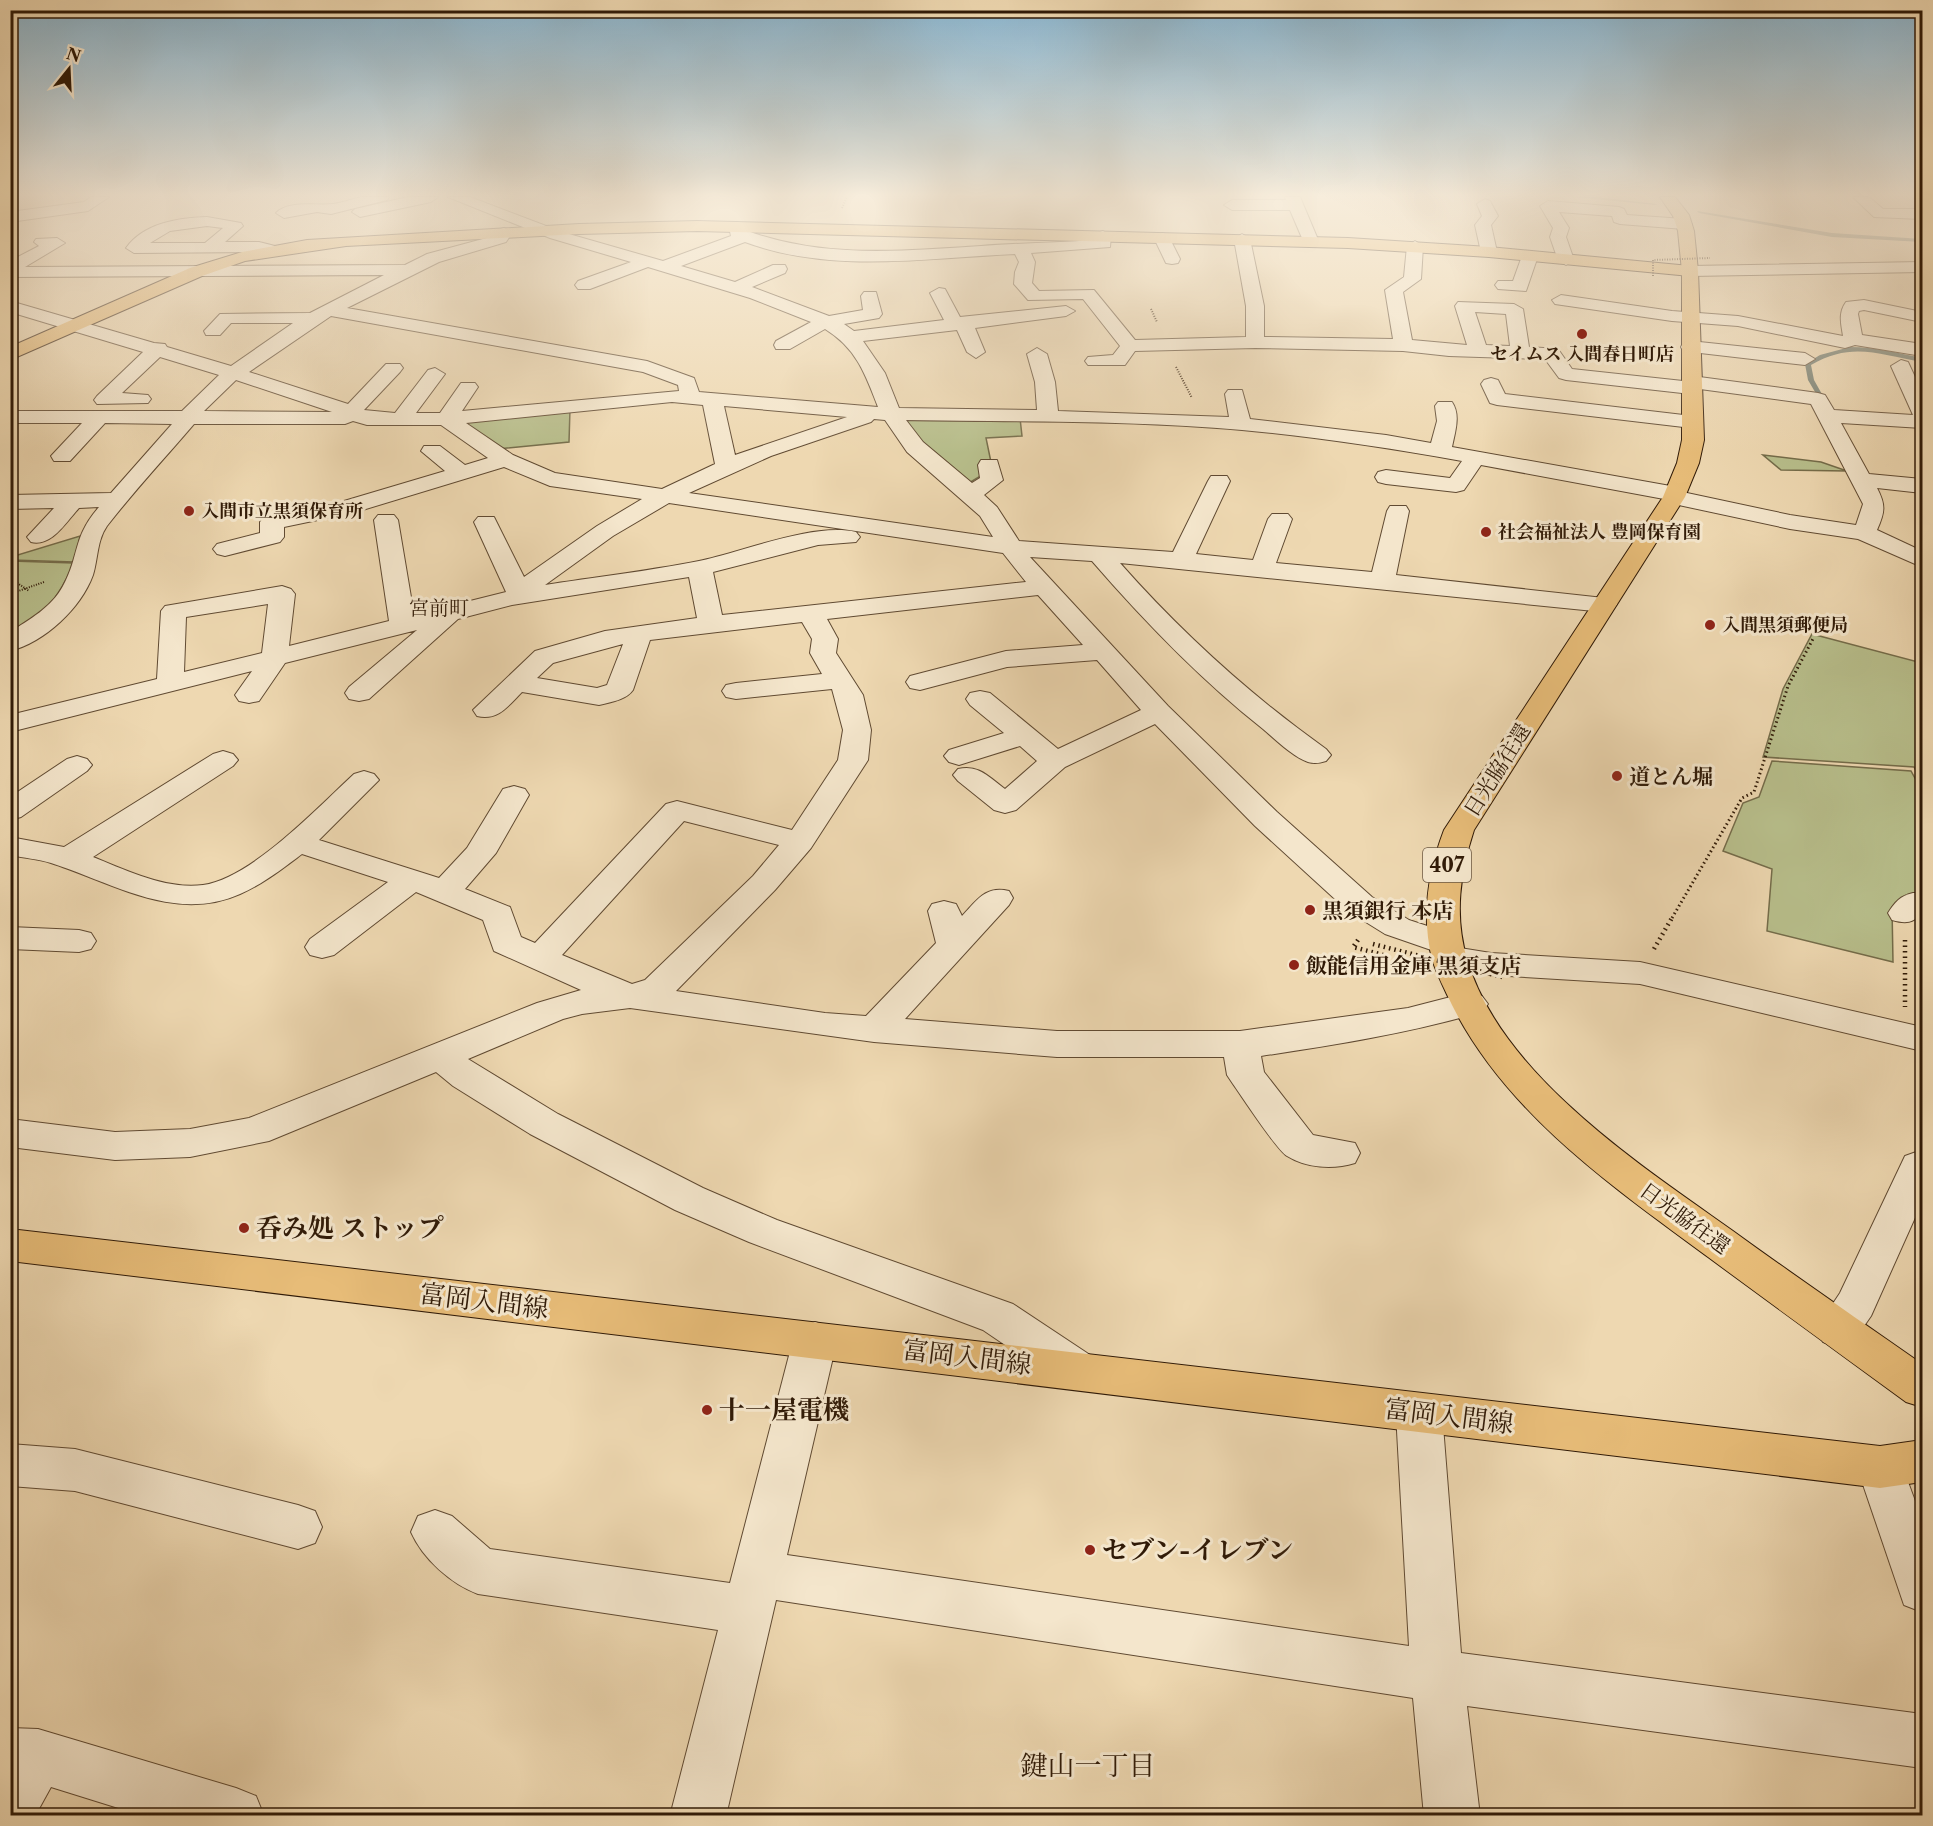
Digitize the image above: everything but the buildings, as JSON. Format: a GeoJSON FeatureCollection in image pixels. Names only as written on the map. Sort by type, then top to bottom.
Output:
{"type":"FeatureCollection","features":[{"type":"Feature","properties":{"kind":"main road"},"geometry":{"type":"LineString","coordinates":[[10,354],[172,282]]}},
{"type":"Feature","properties":{"kind":"main road","name":"日光脇往還"},"geometry":{"type":"LineString","coordinates":[[1697,282],[1690,332],[1693,440],[1688,463],[1675,496],[1459,830],[1442,885],[1448,951],[1456,979],[1470,1004],[1508,1062],[1552,1111],[1616,1168],[1923,1388]]}},
{"type":"Feature","properties":{"kind":"main road","name":"富岡入間線"},"geometry":{"type":"LineString","coordinates":[[10,1245],[1077,1370],[1419,1413],[1901,1464]]}},
{"type":"Feature","properties":{"kind":"street"},"geometry":{"type":"LineString","coordinates":[[10,643],[50,618],[73,590],[80,576],[89,536],[196,408],[235,372],[321,314],[383,282]]}},
{"type":"Feature","properties":{"kind":"street"},"geometry":{"type":"LineString","coordinates":[[584,285],[594,282]]}},
{"type":"Feature","properties":{"kind":"street"},"geometry":{"type":"LineString","coordinates":[[716,282],[826,321],[851,337],[875,373],[891,414],[915,447],[989,513],[1018,558],[1158,712],[1266,819],[1360,904],[1397,927],[1448,951],[1491,964],[1640,973],[1914,1037]]}},
{"type":"Feature","properties":{"kind":"street"},"geometry":{"type":"LineString","coordinates":[[736,288],[749,282]]}},
{"type":"Feature","properties":{"kind":"street"},"geometry":{"type":"LineString","coordinates":[[1023,282],[1034,296],[1088,294],[1130,346]]}},
{"type":"Feature","properties":{"kind":"street"},"geometry":{"type":"LineString","coordinates":[[1250,282],[1255,306],[1255,342]]}},
{"type":"Feature","properties":{"kind":"street"},"geometry":{"type":"LineString","coordinates":[[1397,365],[1394,290],[1407,282]]}},
{"type":"Feature","properties":{"kind":"street"},"geometry":{"type":"LineString","coordinates":[[1504,285],[1520,287],[1522,282]]}},
{"type":"Feature","properties":{"kind":"street"},"geometry":{"type":"LineString","coordinates":[[939,293],[976,352]]}},
{"type":"Feature","properties":{"kind":"street"},"geometry":{"type":"LineString","coordinates":[[783,345],[826,321],[873,314],[870,296]]}},
{"type":"Feature","properties":{"kind":"street"},"geometry":{"type":"LineString","coordinates":[[1561,300],[1805,359]]}},
{"type":"Feature","properties":{"kind":"street"},"geometry":{"type":"LineString","coordinates":[[1852,339],[1849,315],[1852,306],[1864,304],[1923,317]]}},
{"type":"Feature","properties":{"kind":"street"},"geometry":{"type":"LineString","coordinates":[[10,306],[235,372],[356,413],[367,419],[446,419],[690,397],[891,414]]}},
{"type":"Feature","properties":{"kind":"street"},"geometry":{"type":"LineString","coordinates":[[1478,351],[1464,306],[1514,309],[1520,353]]}},
{"type":"Feature","properties":{"kind":"street"},"geometry":{"type":"LineString","coordinates":[[851,337],[958,322],[1068,311],[1104,314]]}},
{"type":"Feature","properties":{"kind":"street"},"geometry":{"type":"LineString","coordinates":[[213,331],[226,318],[321,314],[647,367],[687,382],[690,397]]}},
{"type":"Feature","properties":{"kind":"street"},"geometry":{"type":"LineString","coordinates":[[1690,332],[1738,321],[1845,342],[1852,339],[1923,350]]}},
{"type":"Feature","properties":{"kind":"street"},"geometry":{"type":"LineString","coordinates":[[1130,346],[1255,342],[1395,345],[1551,353],[1566,374],[1818,399],[1874,504],[1873,514],[1864,533]]}},
{"type":"Feature","properties":{"kind":"street"},"geometry":{"type":"LineString","coordinates":[[1095,361],[1118,362],[1130,346]]}},
{"type":"Feature","properties":{"kind":"street"},"geometry":{"type":"LineString","coordinates":[[158,348],[104,399],[346,418],[356,413],[393,368]]}},
{"type":"Feature","properties":{"kind":"street"},"geometry":{"type":"LineString","coordinates":[[1037,354],[1045,382],[1048,416]]}},
{"type":"Feature","properties":{"kind":"street"},"geometry":{"type":"LineString","coordinates":[[1901,366],[1923,413]]}},
{"type":"Feature","properties":{"kind":"street"},"geometry":{"type":"LineString","coordinates":[[400,420],[435,374]]}},
{"type":"Feature","properties":{"kind":"street"},"geometry":{"type":"LineString","coordinates":[[1491,384],[1497,399],[1692,422]]}},
{"type":"Feature","properties":{"kind":"street"},"geometry":{"type":"LineString","coordinates":[[446,419],[468,387]]}},
{"type":"Feature","properties":{"kind":"street"},"geometry":{"type":"LineString","coordinates":[[1235,394],[1241,424]]}},
{"type":"Feature","properties":{"kind":"street"},"geometry":{"type":"LineString","coordinates":[[712,399],[727,467]]}},
{"type":"Feature","properties":{"kind":"street"},"geometry":{"type":"LineString","coordinates":[[516,595],[607,530],[664,498],[727,467],[828,428],[864,418],[976,406],[1048,416],[1241,424],[1440,450],[1675,496],[1790,522],[1864,533],[1919,555]]}},
{"type":"Feature","properties":{"kind":"street"},"geometry":{"type":"LineString","coordinates":[[1440,450],[1447,421],[1445,406]]}},
{"type":"Feature","properties":{"kind":"street"},"geometry":{"type":"LineString","coordinates":[[10,417],[100,417],[196,408]]}},
{"type":"Feature","properties":{"kind":"street"},"geometry":{"type":"LineString","coordinates":[[1826,416],[1923,422]]}},
{"type":"Feature","properties":{"kind":"street"},"geometry":{"type":"LineString","coordinates":[[62,456],[100,417]]}},
{"type":"Feature","properties":{"kind":"street"},"geometry":{"type":"LineString","coordinates":[[446,419],[505,460],[550,479],[664,498],[909,534],[1011,546],[1181,560],[1604,604]]}},
{"type":"Feature","properties":{"kind":"street"},"geometry":{"type":"LineString","coordinates":[[432,452],[462,473]]}},
{"type":"Feature","properties":{"kind":"street"},"geometry":{"type":"LineString","coordinates":[[1386,477],[1456,485],[1476,457]]}},
{"type":"Feature","properties":{"kind":"street"},"geometry":{"type":"LineString","coordinates":[[225,549],[272,537],[272,522],[348,507],[505,460]]}},
{"type":"Feature","properties":{"kind":"street"},"geometry":{"type":"LineString","coordinates":[[970,494],[992,480],[989,465]]}},
{"type":"Feature","properties":{"kind":"street"},"geometry":{"type":"LineString","coordinates":[[1861,480],[1923,486]]}},
{"type":"Feature","properties":{"kind":"street"},"geometry":{"type":"LineString","coordinates":[[1181,560],[1219,481]]}},
{"type":"Feature","properties":{"kind":"street"},"geometry":{"type":"LineString","coordinates":[[10,502],[118,500]]}},
{"type":"Feature","properties":{"kind":"street"},"geometry":{"type":"LineString","coordinates":[[39,537],[72,502]]}},
{"type":"Feature","properties":{"kind":"street"},"geometry":{"type":"LineString","coordinates":[[1382,582],[1398,511]]}},
{"type":"Feature","properties":{"kind":"street"},"geometry":{"type":"LineString","coordinates":[[1262,568],[1280,519]]}},
{"type":"Feature","properties":{"kind":"street"},"geometry":{"type":"LineString","coordinates":[[386,520],[403,626]]}},
{"type":"Feature","properties":{"kind":"street"},"geometry":{"type":"LineString","coordinates":[[486,522],[516,595]]}},
{"type":"Feature","properties":{"kind":"street"},"geometry":{"type":"LineString","coordinates":[[10,724],[449,615],[516,595],[700,568],[818,538],[909,534]]}},
{"type":"Feature","properties":{"kind":"street"},"geometry":{"type":"LineString","coordinates":[[1099,554],[1140,601],[1234,691],[1273,726],[1316,755]]}},
{"type":"Feature","properties":{"kind":"street"},"geometry":{"type":"LineString","coordinates":[[700,568],[711,624]]}},
{"type":"Feature","properties":{"kind":"street"},"geometry":{"type":"LineString","coordinates":[[487,710],[543,657],[605,639],[812,611],[1044,587]]}},
{"type":"Feature","properties":{"kind":"street"},"geometry":{"type":"LineString","coordinates":[[170,685],[174,611],[282,594],[274,659],[249,695]]}},
{"type":"Feature","properties":{"kind":"street"},"geometry":{"type":"LineString","coordinates":[[10,1133],[115,1146],[190,1143],[244,1133],[324,1105],[550,1011],[581,1002],[630,996],[657,989],[765,883],[800,842],[848,771],[857,730],[849,695],[823,653],[825,639],[812,611]]}},
{"type":"Feature","properties":{"kind":"street"},"geometry":{"type":"LineString","coordinates":[[359,693],[449,615]]}},
{"type":"Feature","properties":{"kind":"street"},"geometry":{"type":"LineString","coordinates":[[515,683],[599,697],[619,690],[640,633]]}},
{"type":"Feature","properties":{"kind":"street"},"geometry":{"type":"LineString","coordinates":[[920,682],[1006,659],[1103,652]]}},
{"type":"Feature","properties":{"kind":"street"},"geometry":{"type":"LineString","coordinates":[[736,691],[840,680]]}},
{"type":"Feature","properties":{"kind":"street"},"geometry":{"type":"LineString","coordinates":[[980,699],[1055,761]]}},
{"type":"Feature","properties":{"kind":"street"},"geometry":{"type":"LineString","coordinates":[[1024,736],[963,766],[1005,804],[1055,761],[1158,712]]}},
{"type":"Feature","properties":{"kind":"street"},"geometry":{"type":"LineString","coordinates":[[68,859],[222,760]]}},
{"type":"Feature","properties":{"kind":"street"},"geometry":{"type":"LineString","coordinates":[[10,811],[77,765]]}},
{"type":"Feature","properties":{"kind":"street"},"geometry":{"type":"LineString","coordinates":[[10,846],[68,859],[88,869],[172,893],[202,895],[243,881],[298,843],[364,780]]}},
{"type":"Feature","properties":{"kind":"street"},"geometry":{"type":"LineString","coordinates":[[445,891],[480,854],[514,795]]}},
{"type":"Feature","properties":{"kind":"street"},"geometry":{"type":"LineString","coordinates":[[538,959],[677,810],[800,842]]}},
{"type":"Feature","properties":{"kind":"street"},"geometry":{"type":"LineString","coordinates":[[298,843],[413,879],[498,914],[506,943],[538,959],[630,996],[825,1025],[1057,1044],[1240,1044],[1261,1043],[1408,1020],[1470,1004]]}},
{"type":"Feature","properties":{"kind":"street"},"geometry":{"type":"LineString","coordinates":[[322,947],[413,879]]}},
{"type":"Feature","properties":{"kind":"street"},"geometry":{"type":"LineString","coordinates":[[874,1030],[997,898]]}},
{"type":"Feature","properties":{"kind":"street"},"geometry":{"type":"LineString","coordinates":[[944,911],[953,943]]}},
{"type":"Feature","properties":{"kind":"street"},"geometry":{"type":"LineString","coordinates":[[10,938],[79,941]]}},
{"type":"Feature","properties":{"kind":"street"},"geometry":{"type":"LineString","coordinates":[[1240,1044],[1246,1075],[1299,1145],[1317,1152],[1341,1153]]}},
{"type":"Feature","properties":{"kind":"street"},"geometry":{"type":"LineString","coordinates":[[440,1056],[466,1077],[544,1124],[689,1199],[763,1231],[998,1317],[1077,1370]]}},
{"type":"Feature","properties":{"kind":"street"},"geometry":{"type":"LineString","coordinates":[[1838,1329],[1856,1304],[1919,1166],[1923,1167]]}},
{"type":"Feature","properties":{"kind":"street"},"geometry":{"type":"LineString","coordinates":[[698,1815],[815,1340]]}},
{"type":"Feature","properties":{"kind":"street"},"geometry":{"type":"LineString","coordinates":[[1419,1413],[1437,1676],[1452,1815]]}},
{"type":"Feature","properties":{"kind":"street"},"geometry":{"type":"LineString","coordinates":[[1901,1464],[1923,1588]]}},
{"type":"Feature","properties":{"kind":"street"},"geometry":{"type":"LineString","coordinates":[[10,1465],[75,1470],[298,1527]]}},
{"type":"Feature","properties":{"kind":"street"},"geometry":{"type":"LineString","coordinates":[[435,1532],[478,1571],[753,1592],[1437,1676],[1923,1741]]}},
{"type":"Feature","properties":{"kind":"street"},"geometry":{"type":"LineString","coordinates":[[10,1807],[24,1756],[236,1815]]}},
{"type":"Feature","properties":{"kind":"path"},"geometry":{"type":"LineString","coordinates":[[13,580],[29,591]]}},
{"type":"Feature","properties":{"kind":"path"},"geometry":{"type":"LineString","coordinates":[[1640,973],[1742,798],[1754,792],[1788,686],[1814,637]]}},
{"type":"Feature","properties":{"kind":"path"},"geometry":{"type":"LineString","coordinates":[[1913,908],[1914,1037]]}},
{"type":"Feature","properties":{"kind":"path"},"geometry":{"type":"LineString","coordinates":[[1383,955],[1353,947],[1356,940],[1506,978]]}},
{"type":"Feature","properties":{"kind":"green space"},"geometry":{"type":"Polygon","coordinates":[[[570,409],[569,442],[497,449],[461,420],[570,409]]]}},
{"type":"Feature","properties":{"kind":"green space"},"geometry":{"type":"Polygon","coordinates":[[[902,418],[1020,418],[1022,436],[986,438],[991,462],[984,474],[969,483],[923,447],[902,418]]]}},
{"type":"Feature","properties":{"kind":"green space"},"geometry":{"type":"Polygon","coordinates":[[[1763,455],[1821,462],[1847,471],[1781,470],[1763,455]]]}},
{"type":"Feature","properties":{"kind":"green space"},"geometry":{"type":"Polygon","coordinates":[[[80,536],[75,562],[11,560],[11,557],[80,536]]]}},
{"type":"Feature","properties":{"kind":"green space"},"geometry":{"type":"Polygon","coordinates":[[[11,561],[74,563],[56,597],[42,613],[11,636],[11,561]]]}},
{"type":"Feature","properties":{"kind":"green space"},"geometry":{"type":"Polygon","coordinates":[[[1812,634],[1922,663],[1922,783],[1914,767],[1763,757],[1783,689],[1812,634]]]}},
{"type":"Feature","properties":{"kind":"green space"},"geometry":{"type":"Polygon","coordinates":[[[1772,761],[1911,771],[1922,791],[1922,895],[1905,896],[1892,907],[1893,962],[1767,931],[1772,869],[1723,851],[1743,803],[1759,797],[1772,761]]]}},
{"type":"Feature","properties":{"kind":"waterway"},"geometry":{"type":"LineString","coordinates":[[1820,396],[1811,380],[1808,364],[1836,351],[1864,349],[1922,360]]}},
{"type":"Feature","properties":{"kind":"place","name":"セイムス 入間春日町店"},"geometry":{"type":"Point","coordinates":[1582,334]}},
{"type":"Feature","properties":{"kind":"place","name":"入間市立黒須保育所"},"geometry":{"type":"Point","coordinates":[189,511]}},
{"type":"Feature","properties":{"kind":"place","name":"社会福祉法人 豊岡保育園"},"geometry":{"type":"Point","coordinates":[1486,532]}},
{"type":"Feature","properties":{"kind":"place","name":"入間黒須郵便局"},"geometry":{"type":"Point","coordinates":[1710,625]}},
{"type":"Feature","properties":{"kind":"place","name":"道とん堀"},"geometry":{"type":"Point","coordinates":[1617,776]}},
{"type":"Feature","properties":{"kind":"place","name":"黒須銀行 本店"},"geometry":{"type":"Point","coordinates":[1310,910]}},
{"type":"Feature","properties":{"kind":"place","name":"飯能信用金庫 黒須支店"},"geometry":{"type":"Point","coordinates":[1294,965]}},
{"type":"Feature","properties":{"kind":"place","name":"呑み処 ストップ"},"geometry":{"type":"Point","coordinates":[244,1228]}},
{"type":"Feature","properties":{"kind":"place","name":"十一屋電機"},"geometry":{"type":"Point","coordinates":[707,1410]}},
{"type":"Feature","properties":{"kind":"place","name":"セブン-イレブン"},"geometry":{"type":"Point","coordinates":[1090,1550]}},
{"type":"Feature","properties":{"kind":"district","name":"宮前町"},"geometry":{"type":"Point","coordinates":[439,608]}},
{"type":"Feature","properties":{"kind":"district","name":"鍵山一丁目"},"geometry":{"type":"Point","coordinates":[1088,1765]}}]}
